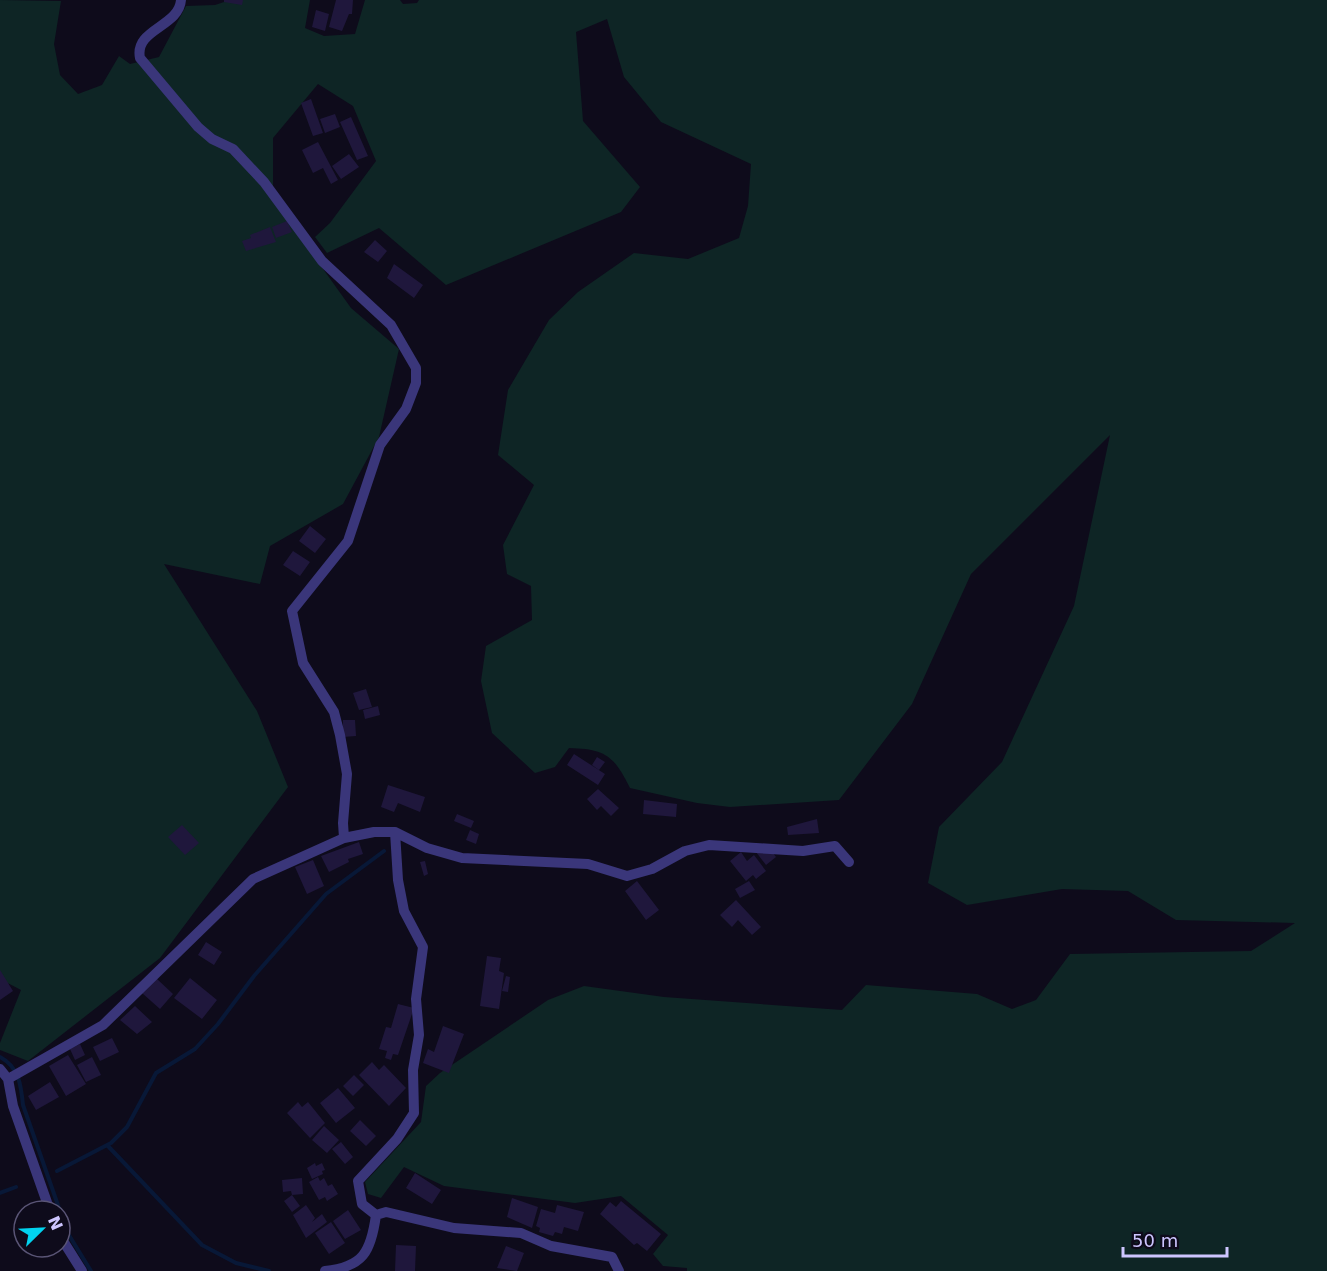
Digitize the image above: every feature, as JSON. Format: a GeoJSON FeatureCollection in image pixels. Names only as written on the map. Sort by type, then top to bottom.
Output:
{"type":"FeatureCollection","features":[{"type":"Feature","properties":{"kind":"street"},"geometry":{"type":"LineString","coordinates":[[182,0],[176,14],[143,40],[139,46],[140,58],[198,127],[212,139],[233,149],[264,182],[322,261],[391,325],[416,368],[416,383],[406,410],[380,445],[348,541],[292,611],[303,663],[334,712],[340,735],[347,774],[342,824],[344,838]]}},
{"type":"Feature","properties":{"kind":"street"},"geometry":{"type":"LineString","coordinates":[[14,1076],[103,1025],[253,879],[344,838],[374,832],[395,832],[427,848],[462,858],[588,864],[627,876],[652,869],[685,851],[710,845],[803,851],[835,846],[849,862]]}},
{"type":"Feature","properties":{"kind":"street"},"geometry":{"type":"LineString","coordinates":[[376,1215],[362,1204],[358,1181],[397,1139],[414,1113],[413,1070],[419,1035],[416,999],[423,947],[404,911],[398,880],[395,832]]}},
{"type":"Feature","properties":{"kind":"street"},"geometry":{"type":"LineString","coordinates":[[0,1069],[14,1076]]}},
{"type":"Feature","properties":{"kind":"street"},"geometry":{"type":"LineString","coordinates":[[14,1076],[13,1106],[46,1199]]}},
{"type":"Feature","properties":{"kind":"street"},"geometry":{"type":"LineString","coordinates":[[376,1215],[386,1212],[454,1228],[521,1233],[551,1246],[612,1257],[619,1271]]}},
{"type":"Feature","properties":{"kind":"street"},"geometry":{"type":"LineString","coordinates":[[325,1271],[354,1265],[368,1250],[376,1215]]}},
{"type":"Feature","properties":{"kind":"street"},"geometry":{"type":"LineString","coordinates":[[72,1255],[82,1271]]}},
{"type":"Feature","properties":{"kind":"green space"},"geometry":{"type":"Polygon","coordinates":[[[0,0],[61,1],[54,44],[60,75],[78,94],[102,85],[119,56],[130,64],[159,57],[186,6],[215,5],[230,0],[310,0],[305,28],[324,36],[355,34],[365,0],[400,0],[403,4],[417,3],[419,0],[1327,0],[1327,1271],[687,1271],[687,1268],[663,1266],[653,1254],[668,1235],[621,1196],[575,1203],[444,1186],[404,1167],[381,1198],[368,1194],[365,1182],[421,1122],[426,1086],[440,1073],[548,1000],[584,986],[664,997],[842,1010],[866,985],[977,994],[1012,1009],[1036,1000],[1070,954],[1251,951],[1295,923],[1176,920],[1128,891],[1062,889],[967,905],[928,883],[939,827],[1002,762],[1074,606],[1110,435],[971,574],[912,704],[839,800],[730,807],[697,803],[630,788],[619,768],[607,756],[582,749],[569,748],[555,767],[535,773],[492,733],[481,681],[486,646],[532,620],[531,586],[507,574],[503,545],[534,485],[498,455],[508,390],[549,320],[578,292],[634,253],[688,259],[739,238],[748,206],[751,164],[661,122],[624,77],[607,19],[576,32],[583,121],[640,187],[621,212],[446,285],[379,228],[327,253],[315,237],[330,223],[376,161],[353,106],[318,84],[273,138],[273,199],[351,308],[399,349],[379,437],[343,504],[270,546],[260,584],[164,564],[257,711],[288,787],[160,958],[28,1061],[0,1050],[0,1043],[21,990],[0,979],[0,0]]]}},
{"type":"Feature","properties":{"kind":"building"},"geometry":{"type":"Polygon","coordinates":[[[224,0],[243,0],[242,5],[224,2],[224,0]]]}},
{"type":"Feature","properties":{"kind":"building"},"geometry":{"type":"Polygon","coordinates":[[[336,0],[353,0],[352,14],[349,14],[342,31],[329,27],[336,0]]]}},
{"type":"Feature","properties":{"kind":"building"},"geometry":{"type":"Polygon","coordinates":[[[316,10],[329,14],[325,31],[312,27],[316,10]]]}},
{"type":"Feature","properties":{"kind":"building"},"geometry":{"type":"Polygon","coordinates":[[[311,99],[323,133],[313,136],[301,103],[311,99]]]}},
{"type":"Feature","properties":{"kind":"building"},"geometry":{"type":"Polygon","coordinates":[[[335,114],[340,127],[325,133],[320,119],[335,114]]]}},
{"type":"Feature","properties":{"kind":"building"},"geometry":{"type":"Polygon","coordinates":[[[351,117],[368,156],[357,160],[340,122],[351,117]]]}},
{"type":"Feature","properties":{"kind":"building"},"geometry":{"type":"Polygon","coordinates":[[[318,142],[338,180],[331,184],[323,168],[313,173],[302,150],[318,142]]]}},
{"type":"Feature","properties":{"kind":"building"},"geometry":{"type":"Polygon","coordinates":[[[349,154],[359,167],[341,179],[332,166],[349,154]]]}},
{"type":"Feature","properties":{"kind":"building"},"geometry":{"type":"Polygon","coordinates":[[[287,221],[292,232],[276,238],[272,227],[287,221]]]}},
{"type":"Feature","properties":{"kind":"building"},"geometry":{"type":"Polygon","coordinates":[[[270,227],[276,242],[246,251],[242,241],[270,227]]]}},
{"type":"Feature","properties":{"kind":"building"},"geometry":{"type":"Polygon","coordinates":[[[375,240],[387,251],[378,262],[364,252],[375,240]]]}},
{"type":"Feature","properties":{"kind":"building"},"geometry":{"type":"Polygon","coordinates":[[[394,264],[423,285],[414,298],[387,278],[394,264]]]}},
{"type":"Feature","properties":{"kind":"building"},"geometry":{"type":"Polygon","coordinates":[[[310,526],[326,539],[315,553],[299,541],[310,526]]]}},
{"type":"Feature","properties":{"kind":"building"},"geometry":{"type":"Polygon","coordinates":[[[293,551],[310,562],[300,576],[283,565],[293,551]]]}},
{"type":"Feature","properties":{"kind":"building"},"geometry":{"type":"Polygon","coordinates":[[[366,689],[372,707],[359,710],[353,693],[366,689]]]}},
{"type":"Feature","properties":{"kind":"building"},"geometry":{"type":"Polygon","coordinates":[[[378,706],[380,715],[365,719],[363,710],[378,706]]]}},
{"type":"Feature","properties":{"kind":"building"},"geometry":{"type":"Polygon","coordinates":[[[343,720],[355,720],[356,736],[343,737],[343,720]]]}},
{"type":"Feature","properties":{"kind":"building"},"geometry":{"type":"Polygon","coordinates":[[[574,754],[605,774],[598,785],[567,765],[574,754]]]}},
{"type":"Feature","properties":{"kind":"building"},"geometry":{"type":"Polygon","coordinates":[[[597,757],[605,762],[599,770],[592,765],[597,757]]]}},
{"type":"Feature","properties":{"kind":"building"},"geometry":{"type":"Polygon","coordinates":[[[388,785],[425,797],[420,812],[398,803],[394,812],[381,807],[388,785]]]}},
{"type":"Feature","properties":{"kind":"building"},"geometry":{"type":"Polygon","coordinates":[[[598,789],[619,808],[611,816],[601,806],[597,810],[587,799],[598,789]]]}},
{"type":"Feature","properties":{"kind":"building"},"geometry":{"type":"Polygon","coordinates":[[[644,800],[677,804],[676,817],[643,814],[644,800]]]}},
{"type":"Feature","properties":{"kind":"building"},"geometry":{"type":"Polygon","coordinates":[[[457,814],[474,821],[471,828],[454,821],[457,814]]]}},
{"type":"Feature","properties":{"kind":"building"},"geometry":{"type":"Polygon","coordinates":[[[817,819],[819,833],[788,835],[787,827],[817,819]]]}},
{"type":"Feature","properties":{"kind":"building"},"geometry":{"type":"Polygon","coordinates":[[[182,825],[199,843],[185,855],[168,837],[182,825]]]}},
{"type":"Feature","properties":{"kind":"building"},"geometry":{"type":"Polygon","coordinates":[[[470,830],[479,834],[476,844],[466,840],[470,830]]]}},
{"type":"Feature","properties":{"kind":"building"},"geometry":{"type":"Polygon","coordinates":[[[359,842],[363,854],[348,859],[349,862],[329,872],[321,856],[359,842]]]}},
{"type":"Feature","properties":{"kind":"building"},"geometry":{"type":"Polygon","coordinates":[[[766,844],[776,857],[766,865],[756,852],[766,844]]]}},
{"type":"Feature","properties":{"kind":"building"},"geometry":{"type":"Polygon","coordinates":[[[741,852],[747,861],[754,855],[766,871],[756,879],[753,875],[746,881],[730,861],[741,852]]]}},
{"type":"Feature","properties":{"kind":"building"},"geometry":{"type":"Polygon","coordinates":[[[313,860],[324,886],[307,894],[295,867],[313,860]]]}},
{"type":"Feature","properties":{"kind":"building"},"geometry":{"type":"Polygon","coordinates":[[[425,861],[428,874],[424,876],[420,862],[425,861]]]}},
{"type":"Feature","properties":{"kind":"building"},"geometry":{"type":"Polygon","coordinates":[[[637,881],[659,910],[646,920],[625,891],[637,881]]]}},
{"type":"Feature","properties":{"kind":"building"},"geometry":{"type":"Polygon","coordinates":[[[749,881],[755,890],[740,898],[735,889],[749,881]]]}},
{"type":"Feature","properties":{"kind":"building"},"geometry":{"type":"Polygon","coordinates":[[[736,900],[761,927],[752,935],[738,920],[732,927],[720,915],[736,900]]]}},
{"type":"Feature","properties":{"kind":"building"},"geometry":{"type":"Polygon","coordinates":[[[206,942],[222,952],[214,965],[198,955],[206,942]]]}},
{"type":"Feature","properties":{"kind":"building"},"geometry":{"type":"Polygon","coordinates":[[[487,956],[501,958],[499,971],[504,973],[499,1009],[480,1006],[487,956]]]}},
{"type":"Feature","properties":{"kind":"building"},"geometry":{"type":"Polygon","coordinates":[[[0,970],[13,991],[0,1000],[0,970]]]}},
{"type":"Feature","properties":{"kind":"building"},"geometry":{"type":"Polygon","coordinates":[[[506,976],[510,977],[508,992],[502,991],[506,976]]]}},
{"type":"Feature","properties":{"kind":"building"},"geometry":{"type":"Polygon","coordinates":[[[156,978],[173,994],[160,1009],[142,993],[156,978]]]}},
{"type":"Feature","properties":{"kind":"building"},"geometry":{"type":"Polygon","coordinates":[[[190,978],[217,1000],[202,1019],[174,998],[190,978]]]}},
{"type":"Feature","properties":{"kind":"building"},"geometry":{"type":"Polygon","coordinates":[[[398,1004],[414,1008],[398,1055],[393,1054],[391,1060],[385,1058],[387,1051],[379,1049],[386,1027],[391,1028],[398,1004]]]}},
{"type":"Feature","properties":{"kind":"building"},"geometry":{"type":"Polygon","coordinates":[[[135,1006],[152,1022],[137,1034],[120,1020],[135,1006]]]}},
{"type":"Feature","properties":{"kind":"building"},"geometry":{"type":"Polygon","coordinates":[[[443,1026],[464,1034],[449,1073],[423,1063],[428,1049],[434,1052],[443,1026]]]}},
{"type":"Feature","properties":{"kind":"building"},"geometry":{"type":"Polygon","coordinates":[[[112,1038],[119,1052],[100,1061],[93,1047],[112,1038]]]}},
{"type":"Feature","properties":{"kind":"building"},"geometry":{"type":"Polygon","coordinates":[[[80,1044],[85,1055],[75,1060],[70,1049],[80,1044]]]}},
{"type":"Feature","properties":{"kind":"building"},"geometry":{"type":"Polygon","coordinates":[[[68,1055],[86,1084],[66,1096],[49,1066],[68,1055]]]}},
{"type":"Feature","properties":{"kind":"building"},"geometry":{"type":"Polygon","coordinates":[[[92,1057],[101,1075],[86,1082],[77,1065],[92,1057]]]}},
{"type":"Feature","properties":{"kind":"building"},"geometry":{"type":"Polygon","coordinates":[[[372,1062],[379,1070],[384,1065],[406,1088],[389,1106],[359,1075],[372,1062]]]}},
{"type":"Feature","properties":{"kind":"building"},"geometry":{"type":"Polygon","coordinates":[[[354,1075],[364,1085],[353,1096],[343,1086],[354,1075]]]}},
{"type":"Feature","properties":{"kind":"building"},"geometry":{"type":"Polygon","coordinates":[[[50,1082],[59,1097],[36,1110],[28,1096],[50,1082]]]}},
{"type":"Feature","properties":{"kind":"building"},"geometry":{"type":"Polygon","coordinates":[[[338,1088],[355,1108],[336,1123],[320,1103],[338,1088]]]}},
{"type":"Feature","properties":{"kind":"building"},"geometry":{"type":"Polygon","coordinates":[[[298,1102],[302,1107],[308,1102],[325,1123],[310,1138],[287,1113],[298,1102]]]}},
{"type":"Feature","properties":{"kind":"building"},"geometry":{"type":"Polygon","coordinates":[[[360,1120],[376,1136],[366,1146],[350,1131],[360,1120]]]}},
{"type":"Feature","properties":{"kind":"building"},"geometry":{"type":"Polygon","coordinates":[[[324,1126],[339,1140],[327,1153],[312,1140],[324,1126]]]}},
{"type":"Feature","properties":{"kind":"building"},"geometry":{"type":"Polygon","coordinates":[[[341,1142],[353,1157],[345,1164],[332,1149],[341,1142]]]}},
{"type":"Feature","properties":{"kind":"building"},"geometry":{"type":"Polygon","coordinates":[[[315,1163],[316,1166],[322,1163],[325,1170],[322,1171],[323,1174],[312,1179],[307,1168],[315,1163]]]}},
{"type":"Feature","properties":{"kind":"building"},"geometry":{"type":"Polygon","coordinates":[[[415,1173],[441,1190],[432,1204],[406,1188],[415,1173]]]}},
{"type":"Feature","properties":{"kind":"building"},"geometry":{"type":"Polygon","coordinates":[[[318,1177],[320,1181],[324,1178],[328,1186],[332,1184],[338,1194],[327,1201],[325,1197],[319,1200],[309,1182],[318,1177]]]}},
{"type":"Feature","properties":{"kind":"building"},"geometry":{"type":"Polygon","coordinates":[[[302,1178],[303,1194],[292,1195],[291,1191],[283,1192],[282,1180],[302,1178]]]}},
{"type":"Feature","properties":{"kind":"building"},"geometry":{"type":"Polygon","coordinates":[[[292,1195],[300,1206],[292,1212],[284,1201],[292,1195]]]}},
{"type":"Feature","properties":{"kind":"building"},"geometry":{"type":"Polygon","coordinates":[[[512,1198],[538,1207],[532,1228],[507,1217],[512,1198]]]}},
{"type":"Feature","properties":{"kind":"building"},"geometry":{"type":"Polygon","coordinates":[[[621,1201],[661,1234],[647,1251],[637,1243],[634,1245],[600,1214],[610,1202],[616,1207],[621,1201]]]}},
{"type":"Feature","properties":{"kind":"building"},"geometry":{"type":"Polygon","coordinates":[[[306,1205],[315,1218],[312,1222],[322,1214],[327,1222],[306,1238],[293,1215],[306,1205]]]}},
{"type":"Feature","properties":{"kind":"building"},"geometry":{"type":"Polygon","coordinates":[[[557,1205],[584,1212],[578,1231],[564,1227],[562,1234],[555,1232],[553,1236],[539,1232],[540,1228],[536,1226],[541,1209],[555,1213],[557,1205]]]}},
{"type":"Feature","properties":{"kind":"building"},"geometry":{"type":"Polygon","coordinates":[[[348,1210],[361,1230],[345,1239],[333,1221],[348,1210]]]}},
{"type":"Feature","properties":{"kind":"building"},"geometry":{"type":"Polygon","coordinates":[[[331,1222],[345,1243],[329,1254],[315,1233],[331,1222]]]}},
{"type":"Feature","properties":{"kind":"building"},"geometry":{"type":"Polygon","coordinates":[[[396,1245],[416,1246],[415,1271],[395,1271],[396,1245]]]}},
{"type":"Feature","properties":{"kind":"building"},"geometry":{"type":"Polygon","coordinates":[[[506,1246],[524,1253],[517,1271],[497,1268],[506,1246]]]}},
{"type":"Feature","properties":{"kind":"waterway"},"geometry":{"type":"LineString","coordinates":[[57,1171],[111,1143],[127,1127],[156,1073],[195,1049],[218,1024],[254,976],[326,894],[384,851]]}},
{"type":"Feature","properties":{"kind":"waterway"},"geometry":{"type":"LineString","coordinates":[[0,1057],[11,1066],[18,1077],[23,1105],[56,1199]]}},
{"type":"Feature","properties":{"kind":"waterway"},"geometry":{"type":"LineString","coordinates":[[107,1145],[202,1245],[236,1263],[269,1271]]}},
{"type":"Feature","properties":{"kind":"waterway"},"geometry":{"type":"LineString","coordinates":[[0,1193],[16,1187]]}},
{"type":"Feature","properties":{"kind":"waterway"},"geometry":{"type":"LineString","coordinates":[[72,1240],[91,1271]]}}]}
